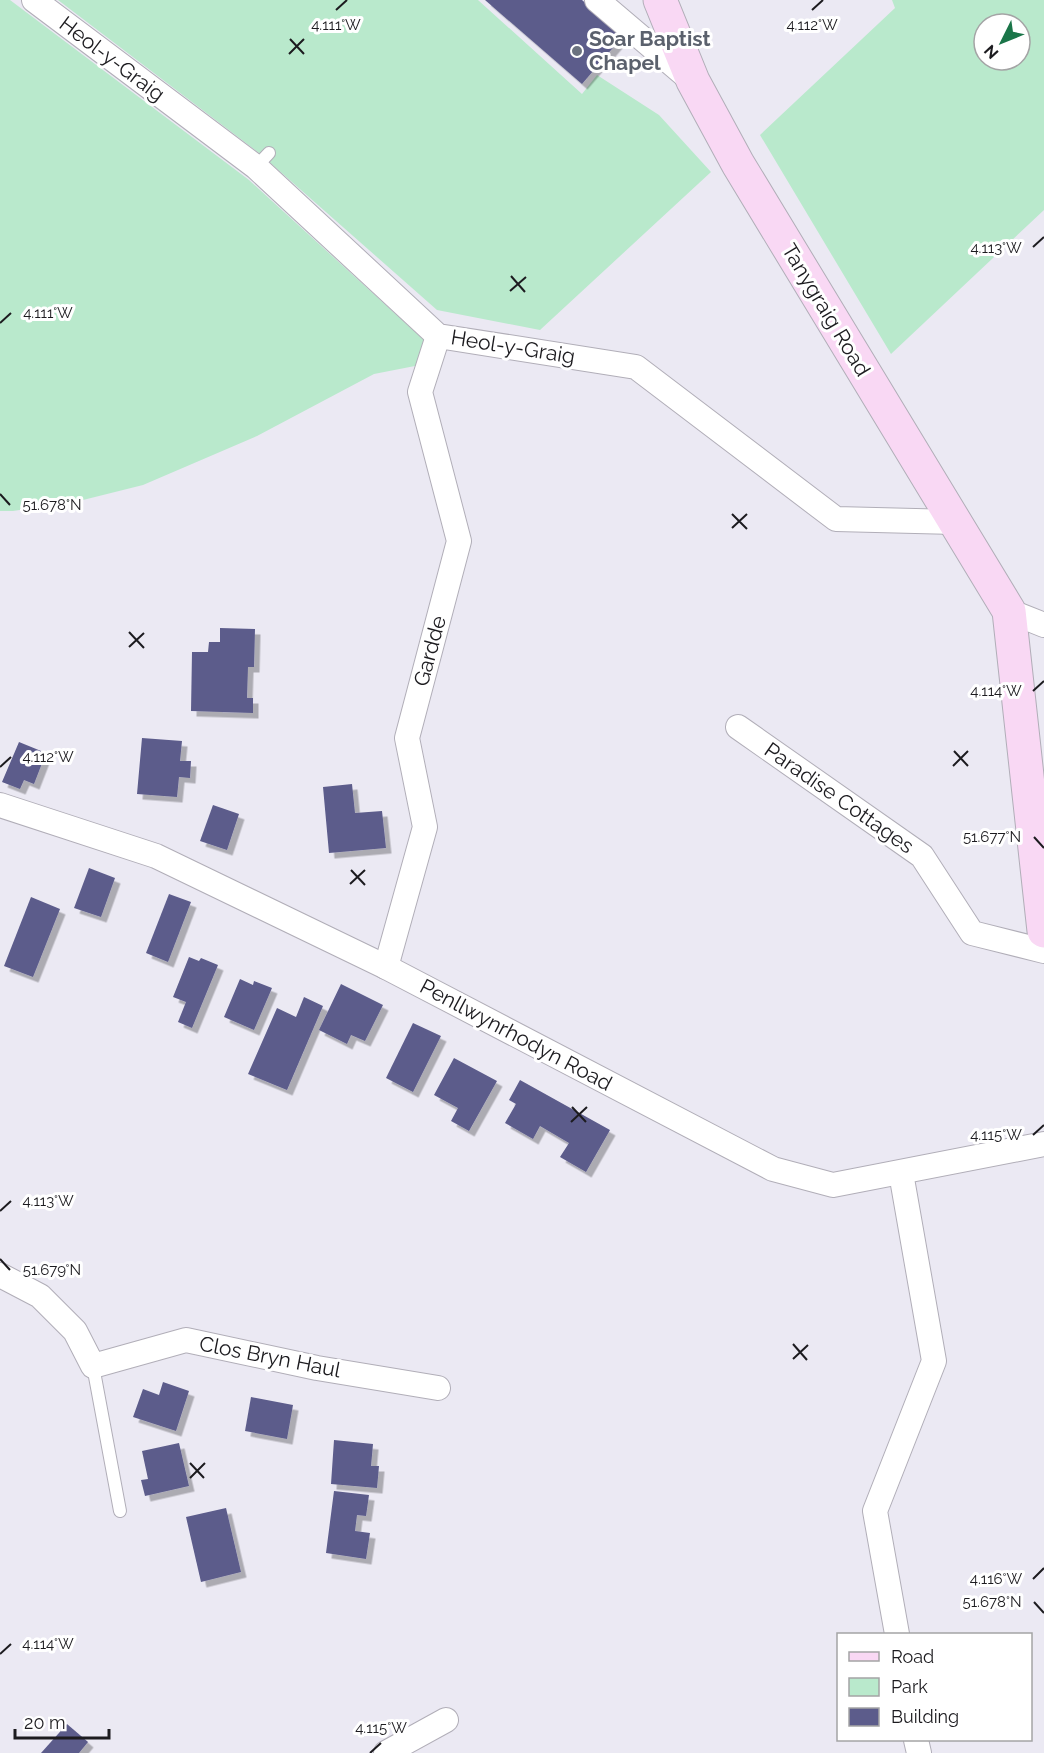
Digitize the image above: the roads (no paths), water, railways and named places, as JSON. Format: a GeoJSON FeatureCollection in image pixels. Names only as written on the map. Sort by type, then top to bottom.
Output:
{"type":"FeatureCollection","features":[{"type":"Feature","properties":{"kind":"main road","name":"Tanygraig Road"},"geometry":{"type":"LineString","coordinates":[[660,0],[693,81],[738,164],[1009,611]]}},
{"type":"Feature","properties":{"kind":"main road"},"geometry":{"type":"LineString","coordinates":[[1009,611],[1044,931]]}},
{"type":"Feature","properties":{"kind":"street","name":"Heol-y-Graig"},"geometry":{"type":"LineString","coordinates":[[34,0],[262,160],[438,336],[636,367],[836,519],[955,522]]}},
{"type":"Feature","properties":{"kind":"street"},"geometry":{"type":"LineString","coordinates":[[597,0],[693,81]]}},
{"type":"Feature","properties":{"kind":"street","name":"Gardde"},"geometry":{"type":"LineString","coordinates":[[387,967],[425,826],[407,738],[459,541],[420,392],[438,336]]}},
{"type":"Feature","properties":{"kind":"street"},"geometry":{"type":"LineString","coordinates":[[1009,611],[1044,625]]}},
{"type":"Feature","properties":{"kind":"street","name":"Paradise Cottages"},"geometry":{"type":"LineString","coordinates":[[738,727],[922,856],[972,933],[1044,951]]}},
{"type":"Feature","properties":{"kind":"street","name":"Penllwynrhodyn Road"},"geometry":{"type":"LineString","coordinates":[[0,805],[156,856],[387,967],[773,1169],[833,1185],[1044,1144]]}},
{"type":"Feature","properties":{"kind":"street"},"geometry":{"type":"LineString","coordinates":[[897,1633],[875,1511],[934,1361],[901,1173]]}},
{"type":"Feature","properties":{"kind":"street"},"geometry":{"type":"LineString","coordinates":[[0,1275],[40,1296],[75,1331],[93,1365]]}},
{"type":"Feature","properties":{"kind":"street","name":"Clos Bryn Haul"},"geometry":{"type":"LineString","coordinates":[[93,1365],[186,1340],[317,1368],[438,1388]]}},
{"type":"Feature","properties":{"kind":"street"},"geometry":{"type":"LineString","coordinates":[[386,1753],[446,1720]]}},
{"type":"Feature","properties":{"kind":"lane"},"geometry":{"type":"LineString","coordinates":[[93,1365],[120,1510]]}},
{"type":"Feature","properties":{"kind":"place","name":"Soar Baptist Chapel"},"geometry":{"type":"Point","coordinates":[577,51]}}]}
